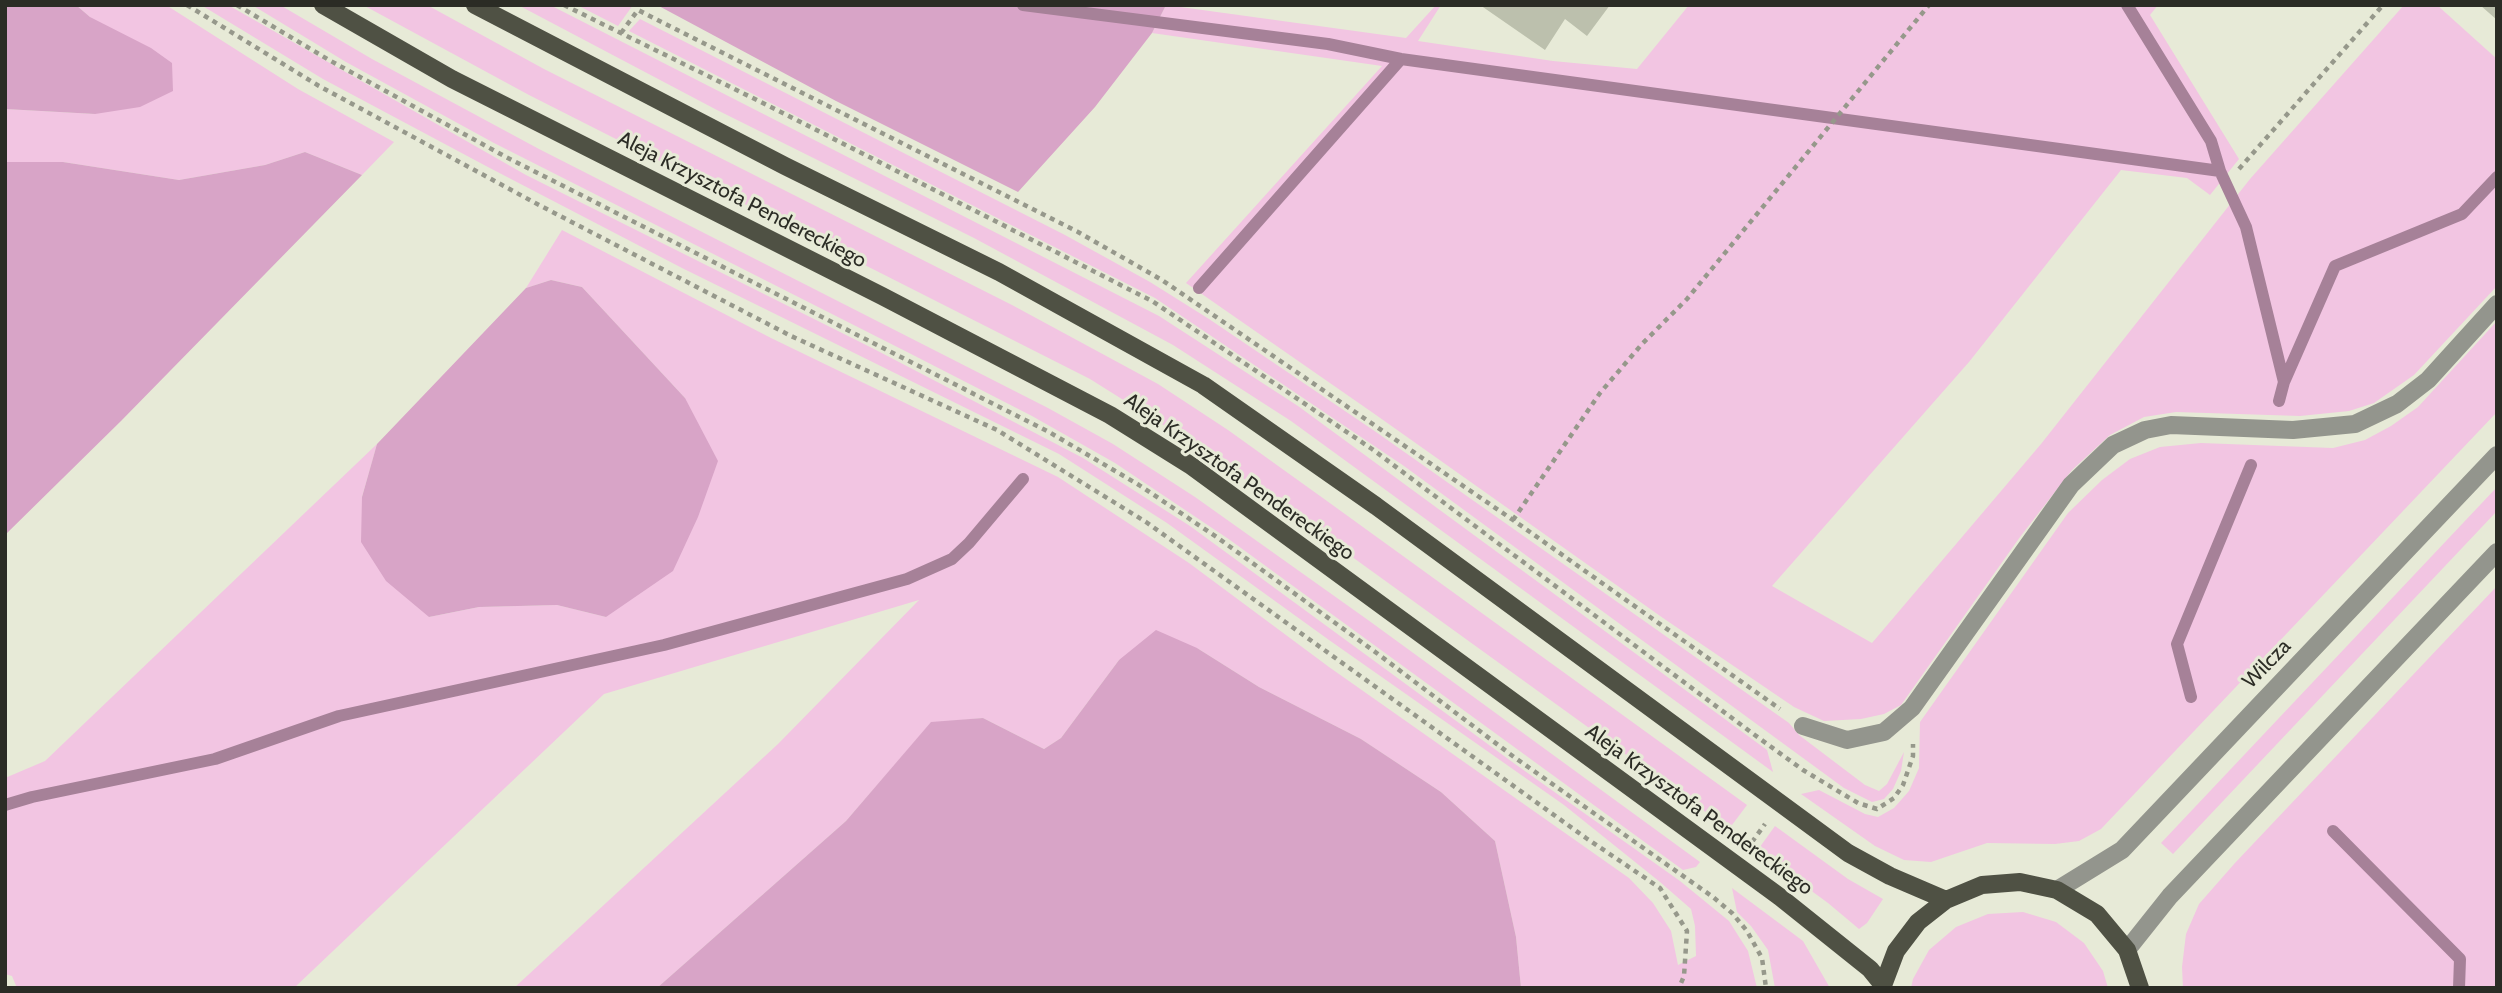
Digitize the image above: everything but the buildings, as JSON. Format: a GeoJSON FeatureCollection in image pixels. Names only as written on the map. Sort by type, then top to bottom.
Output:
{"type":"FeatureCollection","features":[{"type":"Feature","properties":{"kind":"main road","name":"Aleja Krzysztofa Pendereckiego"},"geometry":{"type":"LineString","coordinates":[[323,5],[452,79],[882,296],[1110,415],[1190,465],[1736,864],[1870,969],[1883,986]]}},
{"type":"Feature","properties":{"kind":"main road"},"geometry":{"type":"LineString","coordinates":[[475,5],[785,166],[999,272],[1203,385],[1376,506],[1848,853],[1890,876],[1946,900]]}},
{"type":"Feature","properties":{"kind":"main road"},"geometry":{"type":"LineString","coordinates":[[1883,986],[1896,951],[1918,922],[1946,900],[1982,885],[2020,882],[2057,890],[2097,914],[2127,950],[2140,988]]}},
{"type":"Feature","properties":{"kind":"street"},"geometry":{"type":"LineString","coordinates":[[1803,726],[1847,740],[1884,732],[1912,708],[2071,485],[2113,445],[2145,430],[2171,425],[2293,430],[2355,424],[2397,404],[2428,380],[2497,304]]}},
{"type":"Feature","properties":{"kind":"street","name":"Wilcza"},"geometry":{"type":"LineString","coordinates":[[2057,890],[2122,850],[2497,455]]}},
{"type":"Feature","properties":{"kind":"street"},"geometry":{"type":"LineString","coordinates":[[2127,950],[2170,896],[2497,552]]}},
{"type":"Feature","properties":{"kind":"path"},"geometry":{"type":"LineString","coordinates":[[187,5],[319,86],[539,205],[791,335],[997,430],[1146,522],[1586,838],[1660,888],[1687,931],[1684,976],[1679,988]]}},
{"type":"Feature","properties":{"kind":"path"},"geometry":{"type":"LineString","coordinates":[[237,5],[329,60],[506,157],[1049,432],[1102,462],[1218,538],[1514,757],[1713,897],[1732,913],[1747,931],[1762,958],[1766,988]]}},
{"type":"Feature","properties":{"kind":"path"},"geometry":{"type":"LineString","coordinates":[[564,5],[621,33],[638,10],[1079,232],[1207,309],[1513,520],[1803,726]]}},
{"type":"Feature","properties":{"kind":"path"},"geometry":{"type":"LineString","coordinates":[[1513,520],[1600,393],[1642,344],[1687,299],[1929,5]]}},
{"type":"Feature","properties":{"kind":"path"},"geometry":{"type":"LineString","coordinates":[[2239,169],[2383,5]]}},
{"type":"Feature","properties":{"kind":"path"},"geometry":{"type":"LineString","coordinates":[[1713,897],[1803,770],[1858,803],[1877,809],[1894,798],[1903,785],[1913,756],[1912,708]]}},
{"type":"Feature","properties":{"kind":"shaded area"},"geometry":{"type":"Polygon","coordinates":[[[5,5],[76,5],[90,17],[151,48],[172,63],[173,91],[140,107],[95,114],[5,109],[5,5]]]}},
{"type":"Feature","properties":{"kind":"shaded area"},"geometry":{"type":"Polygon","coordinates":[[[76,5],[166,5],[298,89],[394,142],[362,175],[305,152],[265,165],[179,180],[63,162],[5,162],[5,109],[95,114],[90,17],[76,5]]]}},
{"type":"Feature","properties":{"kind":"shaded area"},"geometry":{"type":"Polygon","coordinates":[[[201,5],[228,5],[526,175],[874,349],[1083,458],[1190,526],[1680,881],[1729,921],[1748,951],[1757,988],[1521,988],[1516,937],[1495,841],[1441,792],[1361,739],[1259,687],[1197,648],[1119,660],[1061,738],[1044,749],[983,718],[931,723],[846,821],[657,988],[514,988],[778,744],[919,600],[604,694],[294,988],[17,988],[12,976],[5,974],[5,778],[45,761],[377,444],[362,497],[429,617],[479,607],[557,605],[606,617],[685,398],[582,287],[551,280],[526,288],[562,230],[771,338],[1058,477],[1189,563],[1329,667],[1629,878],[1653,903],[1671,931],[1678,965],[1696,956],[1695,926],[1691,909],[1564,805],[1167,523],[1059,454],[682,268],[486,166],[323,79],[201,5]]]}},
{"type":"Feature","properties":{"kind":"shaded area"},"geometry":{"type":"Polygon","coordinates":[[[252,5],[280,5],[372,59],[539,149],[1048,408],[1113,444],[1195,497],[1368,620],[1700,862],[1696,867],[1683,870],[1230,540],[1115,463],[1032,416],[494,143],[346,62],[252,5]]]}},
{"type":"Feature","properties":{"kind":"shaded area"},"geometry":{"type":"Polygon","coordinates":[[[363,5],[427,5],[544,69],[1012,305],[1158,384],[1228,430],[1747,805],[1729,829],[1211,455],[1090,379],[529,95],[363,5]]]}},
{"type":"Feature","properties":{"kind":"shaded area"},"geometry":{"type":"Polygon","coordinates":[[[518,5],[550,5],[1159,316],[1298,406],[1767,750],[1773,772],[1291,421],[1173,345],[974,238],[715,109],[518,5]]]}},
{"type":"Feature","properties":{"kind":"shaded area"},"geometry":{"type":"Polygon","coordinates":[[[577,5],[633,5],[618,26],[577,5]]]}},
{"type":"Feature","properties":{"kind":"shaded area"},"geometry":{"type":"Polygon","coordinates":[[[657,5],[1166,5],[1152,33],[1095,107],[1018,192],[836,101],[657,5]]]}},
{"type":"Feature","properties":{"kind":"shaded area"},"geometry":{"type":"Polygon","coordinates":[[[1166,5],[1406,38],[1436,5],[1441,5],[1418,41],[1553,61],[1637,69],[1689,5],[2158,5],[2150,15],[2239,159],[2210,195],[2187,178],[2121,170],[1969,362],[1772,586],[1872,643],[2041,444],[2250,179],[2404,5],[2437,5],[2497,59],[2497,286],[2414,375],[2374,403],[2349,411],[2300,416],[2176,412],[2144,417],[2110,435],[2072,470],[2020,537],[1901,705],[1884,714],[1861,719],[1824,721],[1794,707],[1663,618],[1186,283],[1382,66],[1152,33],[1166,5]]]}},
{"type":"Feature","properties":{"kind":"shaded area"},"geometry":{"type":"Polygon","coordinates":[[[640,19],[1065,235],[1150,282],[1376,432],[1789,723],[1799,735],[1865,785],[1879,791],[1887,784],[1904,752],[1901,771],[1893,789],[1884,799],[1872,802],[1844,788],[1404,466],[1155,298],[629,31],[640,19]]]}},
{"type":"Feature","properties":{"kind":"shaded area"},"geometry":{"type":"Polygon","coordinates":[[[305,152],[362,175],[5,535],[5,162],[63,162],[179,180],[265,165],[305,152]]]}},
{"type":"Feature","properties":{"kind":"shaded area"},"geometry":{"type":"Polygon","coordinates":[[[551,280],[582,287],[685,398],[718,461],[698,517],[673,571],[606,617],[557,605],[479,607],[429,617],[386,581],[361,542],[362,497],[377,444],[526,288],[551,280]]]}},
{"type":"Feature","properties":{"kind":"shaded area"},"geometry":{"type":"Polygon","coordinates":[[[2497,321],[2497,412],[2101,829],[2079,841],[2055,844],[1987,843],[1931,862],[1904,860],[1875,846],[1801,794],[1819,790],[1865,814],[1878,817],[1894,808],[1909,791],[1919,768],[1920,722],[2068,513],[2102,480],[2130,459],[2160,447],[2201,443],[2333,448],[2365,440],[2418,407],[2497,321]]]}},
{"type":"Feature","properties":{"kind":"shaded area"},"geometry":{"type":"Polygon","coordinates":[[[2497,487],[2497,511],[2173,854],[2161,843],[2497,487]]]}},
{"type":"Feature","properties":{"kind":"shaded area"},"geometry":{"type":"Polygon","coordinates":[[[2497,586],[2497,988],[2183,988],[2182,967],[2186,934],[2199,904],[2497,586]]]}},
{"type":"Feature","properties":{"kind":"shaded area"},"geometry":{"type":"Polygon","coordinates":[[[1156,630],[1197,648],[1259,687],[1361,739],[1441,792],[1495,841],[1516,937],[1521,988],[657,988],[846,821],[931,722],[983,718],[1044,749],[1061,738],[1119,660],[1156,630]]]}},
{"type":"Feature","properties":{"kind":"shaded area"},"geometry":{"type":"Polygon","coordinates":[[[1775,826],[1848,879],[1883,899],[1867,923],[1859,929],[1757,851],[1775,826]]]}},
{"type":"Feature","properties":{"kind":"shaded area"},"geometry":{"type":"Polygon","coordinates":[[[1732,888],[1803,941],[1830,988],[1775,988],[1768,950],[1737,912],[1732,888]]]}},
{"type":"Feature","properties":{"kind":"shaded area"},"geometry":{"type":"Polygon","coordinates":[[[2023,912],[2056,922],[2084,943],[2103,971],[2108,988],[1911,988],[1929,950],[1956,927],[1988,914],[2023,912]]]}},
{"type":"Feature","properties":{"kind":"waterway"},"geometry":{"type":"LineString","coordinates":[[1023,5],[1328,44],[1401,59],[2220,171]]}},
{"type":"Feature","properties":{"kind":"waterway"},"geometry":{"type":"LineString","coordinates":[[2127,5],[2211,141],[2220,171],[2246,227],[2284,382]]}},
{"type":"Feature","properties":{"kind":"waterway"},"geometry":{"type":"LineString","coordinates":[[1199,288],[1401,59]]}},
{"type":"Feature","properties":{"kind":"waterway"},"geometry":{"type":"LineString","coordinates":[[2279,401],[2284,382],[2335,266],[2462,214],[2497,177]]}},
{"type":"Feature","properties":{"kind":"waterway"},"geometry":{"type":"LineString","coordinates":[[2191,697],[2177,644],[2251,465]]}},
{"type":"Feature","properties":{"kind":"waterway"},"geometry":{"type":"LineString","coordinates":[[5,805],[215,759],[339,716],[664,645],[907,579],[952,559],[1023,479]]}},
{"type":"Feature","properties":{"kind":"waterway"},"geometry":{"type":"LineString","coordinates":[[2333,831],[2460,959],[2459,988]]}}]}
